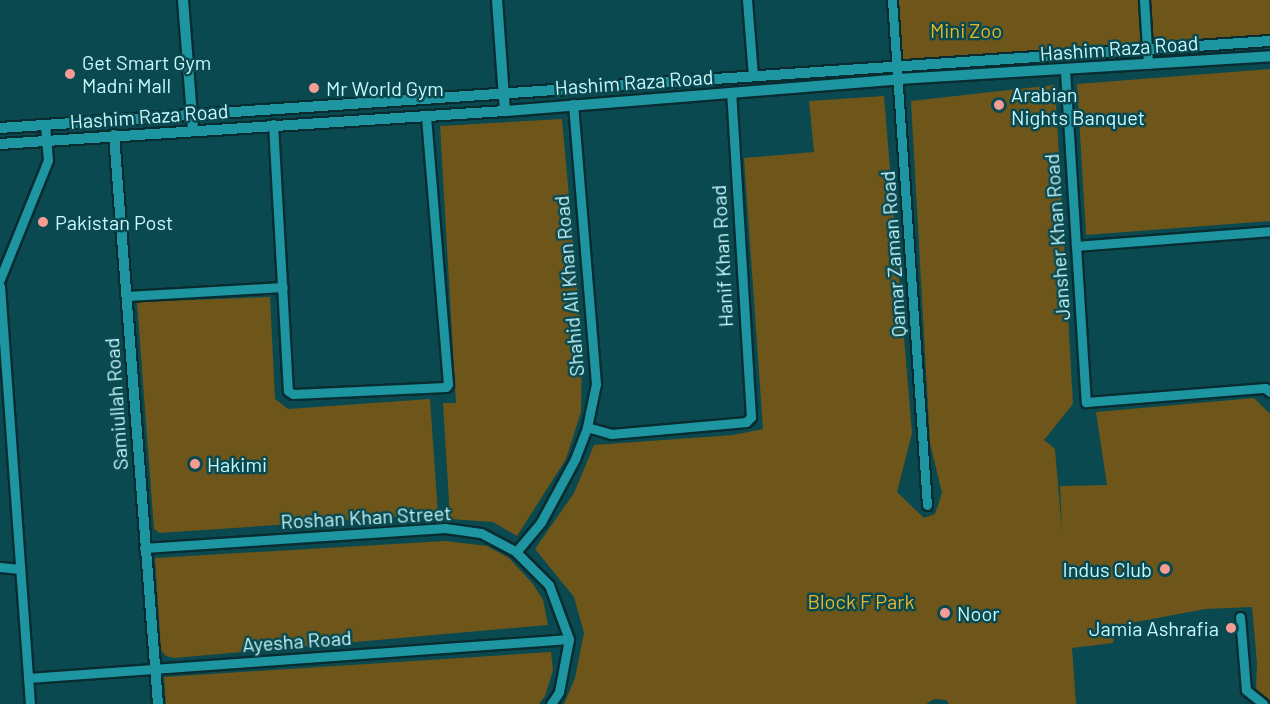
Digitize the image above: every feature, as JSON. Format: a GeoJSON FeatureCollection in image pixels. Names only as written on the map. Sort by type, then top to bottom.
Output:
{"type":"FeatureCollection","features":[{"type":"Feature","properties":{"kind":"street"},"geometry":{"type":"LineString","coordinates":[[183,0],[193,131]]}},
{"type":"Feature","properties":{"kind":"street"},"geometry":{"type":"LineString","coordinates":[[497,0],[505,111]]}},
{"type":"Feature","properties":{"kind":"street"},"geometry":{"type":"LineString","coordinates":[[747,0],[753,76]]}},
{"type":"Feature","properties":{"kind":"street","name":"Qamar Zaman Road"},"geometry":{"type":"LineString","coordinates":[[892,0],[927,506]]}},
{"type":"Feature","properties":{"kind":"street"},"geometry":{"type":"LineString","coordinates":[[1144,0],[1148,64]]}},
{"type":"Feature","properties":{"kind":"street","name":"Hashim Raza Road"},"geometry":{"type":"LineString","coordinates":[[0,128],[1270,41]]}},
{"type":"Feature","properties":{"kind":"street","name":"Hashim Raza Road"},"geometry":{"type":"LineString","coordinates":[[0,144],[273,124],[505,111],[899,79],[1065,71],[1270,56]]}},
{"type":"Feature","properties":{"kind":"street","name":"Jansher Khan Road"},"geometry":{"type":"LineString","coordinates":[[1065,71],[1086,402],[1265,388],[1270,392]]}},
{"type":"Feature","properties":{"kind":"street","name":"Hanif Khan Road"},"geometry":{"type":"LineString","coordinates":[[587,427],[611,434],[746,422],[751,417],[730,93]]}},
{"type":"Feature","properties":{"kind":"street","name":"Shahid Ali Khan Road"},"geometry":{"type":"LineString","coordinates":[[516,552],[541,522],[575,459],[587,427],[596,384],[573,104]]}},
{"type":"Feature","properties":{"kind":"street"},"geometry":{"type":"LineString","coordinates":[[273,124],[288,391],[293,394],[448,386],[426,115]]}},
{"type":"Feature","properties":{"kind":"street"},"geometry":{"type":"LineString","coordinates":[[0,279],[48,160],[45,126]]}},
{"type":"Feature","properties":{"kind":"street","name":"Samiullah Road"},"geometry":{"type":"LineString","coordinates":[[114,135],[144,548],[158,704]]}},
{"type":"Feature","properties":{"kind":"street"},"geometry":{"type":"LineString","coordinates":[[1076,246],[1270,231]]}},
{"type":"Feature","properties":{"kind":"street"},"geometry":{"type":"LineString","coordinates":[[0,286],[30,704]]}},
{"type":"Feature","properties":{"kind":"street"},"geometry":{"type":"LineString","coordinates":[[127,296],[283,287]]}},
{"type":"Feature","properties":{"kind":"street","name":"Roshan Khan Street"},"geometry":{"type":"LineString","coordinates":[[144,548],[445,528],[481,533],[516,552],[549,585],[569,639]]}},
{"type":"Feature","properties":{"kind":"street"},"geometry":{"type":"LineString","coordinates":[[0,567],[20,569]]}},
{"type":"Feature","properties":{"kind":"street"},"geometry":{"type":"LineString","coordinates":[[1240,617],[1246,690],[1263,704]]}},
{"type":"Feature","properties":{"kind":"street"},"geometry":{"type":"LineString","coordinates":[[551,704],[559,692],[569,639]]}},
{"type":"Feature","properties":{"kind":"street","name":"Ayesha Road"},"geometry":{"type":"LineString","coordinates":[[28,678],[569,639]]}},
{"type":"Feature","properties":{"kind":"green space","name":"Mini Zoo"},"geometry":{"type":"Polygon","coordinates":[[[894,0],[1270,0],[1270,41],[1161,50],[1161,56],[898,63],[894,0]]]}},
{"type":"Feature","properties":{"kind":"green space"},"geometry":{"type":"Polygon","coordinates":[[[1270,69],[1270,221],[1086,235],[1077,84],[1270,69]]]}},
{"type":"Feature","properties":{"kind":"green space","name":"Block F Park"},"geometry":{"type":"Polygon","coordinates":[[[1055,85],[1073,404],[1044,440],[1055,449],[1062,532],[1060,486],[1107,485],[1096,412],[1254,398],[1270,414],[1270,701],[1256,690],[1257,663],[1252,607],[1205,609],[1115,626],[1113,643],[1072,648],[1076,704],[949,704],[946,700],[934,699],[926,704],[564,704],[575,678],[584,633],[574,597],[535,549],[574,493],[594,445],[733,435],[763,429],[744,158],[814,152],[809,101],[884,96],[912,433],[897,492],[924,518],[935,514],[942,493],[930,443],[911,101],[1055,85]]]}},
{"type":"Feature","properties":{"kind":"green space"},"geometry":{"type":"Polygon","coordinates":[[[562,119],[582,341],[581,412],[566,459],[517,536],[493,522],[450,519],[443,403],[456,403],[440,126],[562,119]]]}},
{"type":"Feature","properties":{"kind":"green space"},"geometry":{"type":"Polygon","coordinates":[[[270,297],[275,399],[288,409],[430,399],[438,514],[160,533],[154,529],[137,302],[270,297]]]}},
{"type":"Feature","properties":{"kind":"green space"},"geometry":{"type":"Polygon","coordinates":[[[445,541],[487,546],[509,558],[533,584],[543,600],[548,625],[174,658],[166,656],[161,650],[155,558],[445,541]]]}},
{"type":"Feature","properties":{"kind":"green space"},"geometry":{"type":"Polygon","coordinates":[[[551,652],[553,670],[545,696],[539,704],[166,704],[164,677],[551,652]]]}},
{"type":"Feature","properties":{"kind":"place","name":"Get Smart Gym Madni Mall"},"geometry":{"type":"Point","coordinates":[70,74]}},
{"type":"Feature","properties":{"kind":"place","name":"Mr World Gym"},"geometry":{"type":"Point","coordinates":[314,88]}},
{"type":"Feature","properties":{"kind":"place","name":"Arabian Nights Banquet"},"geometry":{"type":"Point","coordinates":[999,105]}},
{"type":"Feature","properties":{"kind":"place","name":"Pakistan Post"},"geometry":{"type":"Point","coordinates":[43,222]}},
{"type":"Feature","properties":{"kind":"place","name":"Hakimi"},"geometry":{"type":"Point","coordinates":[195,464]}},
{"type":"Feature","properties":{"kind":"place","name":"Indus Club"},"geometry":{"type":"Point","coordinates":[1165,569]}},
{"type":"Feature","properties":{"kind":"place","name":"Noor"},"geometry":{"type":"Point","coordinates":[945,613]}},
{"type":"Feature","properties":{"kind":"place","name":"Jamia Ashrafia"},"geometry":{"type":"Point","coordinates":[1231,628]}}]}
